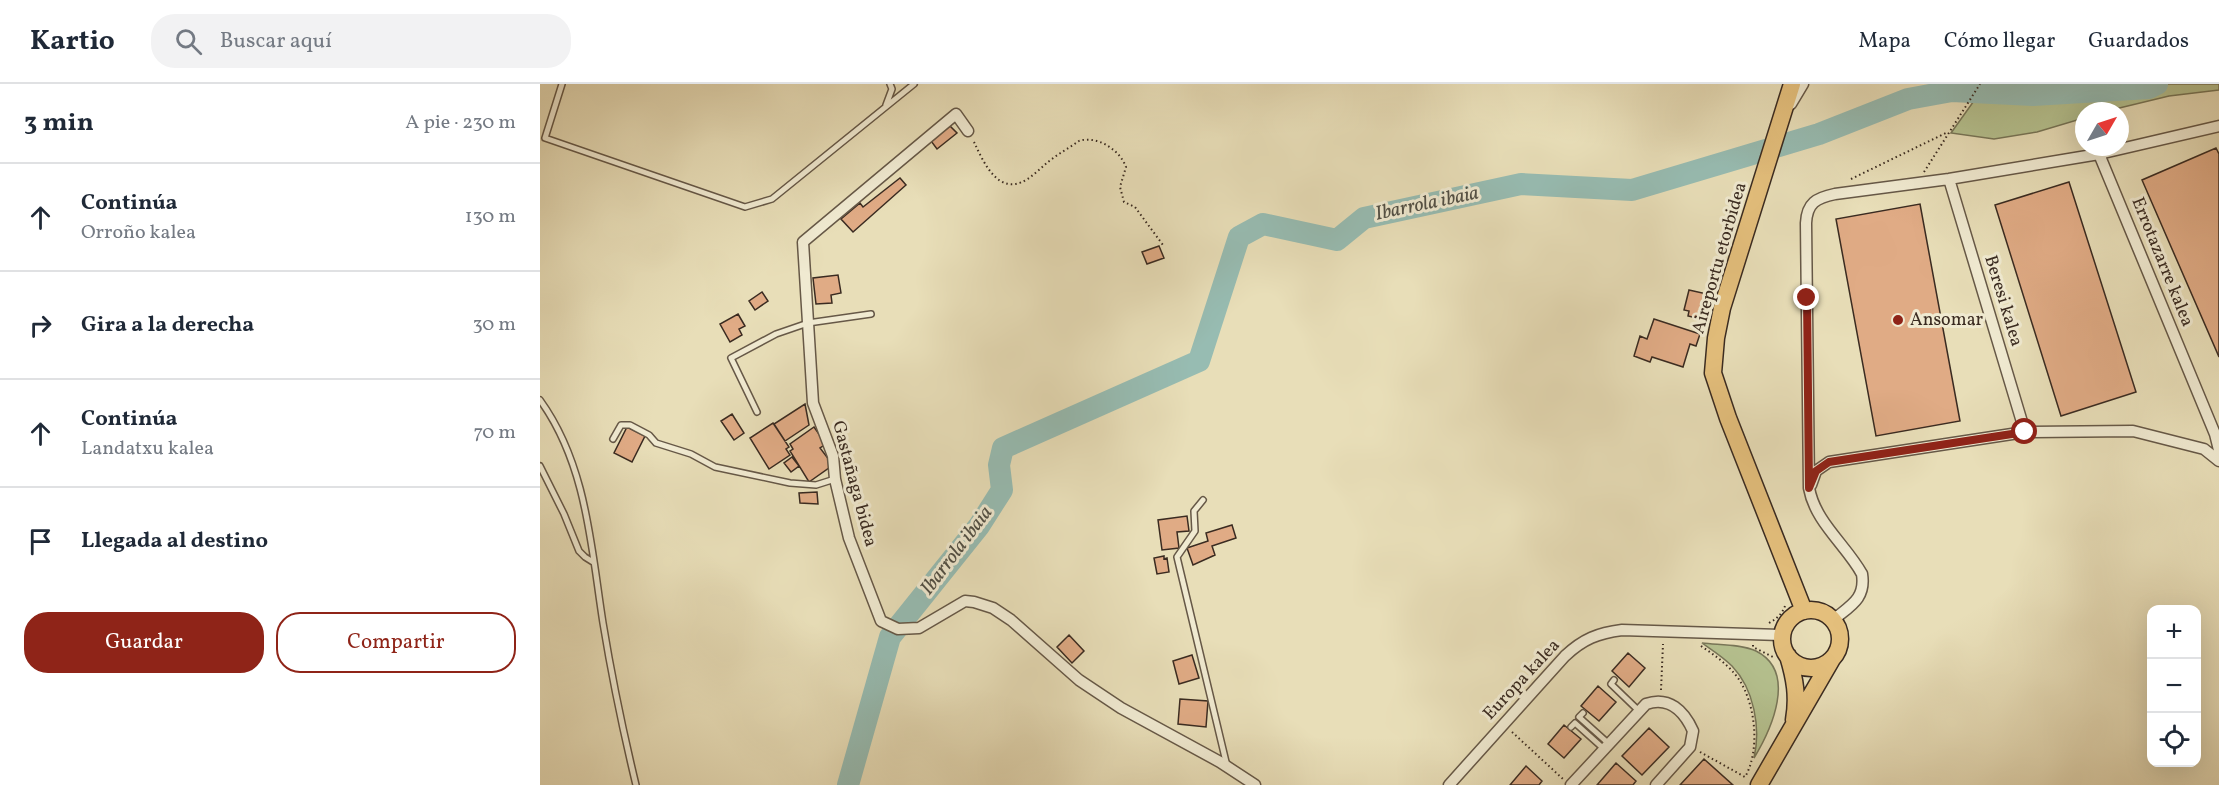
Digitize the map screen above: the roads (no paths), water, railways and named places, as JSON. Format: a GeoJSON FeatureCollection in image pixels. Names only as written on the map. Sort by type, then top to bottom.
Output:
{"type":"FeatureCollection","features":[{"type":"Feature","properties":{"kind":"main road","name":"Aireportu etorbidea"},"geometry":{"type":"LineString","coordinates":[[1792,84],[1722,308],[1713,373],[1728,418],[1804,611]]}},
{"type":"Feature","properties":{"kind":"main road"},"geometry":{"type":"LineString","coordinates":[[1751,781],[1792,730],[1833,658],[1840,639],[1839,632],[1833,620],[1820,611],[1804,611],[1792,617],[1782,635],[1784,650],[1782,658],[1796,683],[1797,703],[1792,730]]}},
{"type":"Feature","properties":{"kind":"main road"},"geometry":{"type":"LineString","coordinates":[[1782,658],[1807,667],[1822,666],[1833,658]]}},
{"type":"Feature","properties":{"kind":"street"},"geometry":{"type":"LineString","coordinates":[[1780,122],[1803,84]]}},
{"type":"Feature","properties":{"kind":"street","name":"Gastañaga bidea"},"geometry":{"type":"LineString","coordinates":[[968,131],[956,114],[803,242],[813,403],[832,456],[849,538],[881,621],[898,629],[919,628],[965,601],[993,608],[1011,620],[1079,680],[1121,708],[1255,785]]}},
{"type":"Feature","properties":{"kind":"street"},"geometry":{"type":"LineString","coordinates":[[2129,147],[2219,126]]}},
{"type":"Feature","properties":{"kind":"street"},"geometry":{"type":"LineString","coordinates":[[1833,620],[1860,595],[1864,586],[1862,574],[1820,515],[1809,488],[1807,211],[1813,203],[1825,196],[1835,194],[1948,179],[2087,156]]}},
{"type":"Feature","properties":{"kind":"street","name":"Errotazarre kalea"},"geometry":{"type":"LineString","coordinates":[[2100,156],[2210,423],[2219,450]]}},
{"type":"Feature","properties":{"kind":"street","name":"Beresi kalea"},"geometry":{"type":"LineString","coordinates":[[1948,179],[2025,432]]}},
{"type":"Feature","properties":{"kind":"street"},"geometry":{"type":"LineString","coordinates":[[1809,488],[1816,471],[1829,462],[2025,432],[2133,430],[2204,449],[2219,461]]}},
{"type":"Feature","properties":{"kind":"street","name":"Europa kalea"},"geometry":{"type":"LineString","coordinates":[[1449,785],[1565,656],[1602,633],[1622,630],[1782,635]]}},
{"type":"Feature","properties":{"kind":"street"},"geometry":{"type":"LineString","coordinates":[[1570,785],[1646,704],[1661,702],[1675,706],[1685,716],[1693,731],[1689,747],[1656,785]]}},
{"type":"Feature","properties":{"kind":"lane"},"geometry":{"type":"LineString","coordinates":[[562,84],[545,138],[745,207],[772,199],[914,84]]}},
{"type":"Feature","properties":{"kind":"lane"},"geometry":{"type":"LineString","coordinates":[[885,107],[892,89],[890,84]]}},
{"type":"Feature","properties":{"kind":"lane"},"geometry":{"type":"LineString","coordinates":[[757,412],[731,358],[776,334],[808,322],[871,314]]}},
{"type":"Feature","properties":{"kind":"lane"},"geometry":{"type":"LineString","coordinates":[[540,400],[553,420],[574,466],[584,506],[616,700],[636,785]]}},
{"type":"Feature","properties":{"kind":"lane"},"geometry":{"type":"LineString","coordinates":[[613,439],[621,425],[627,424],[649,435],[656,443],[691,454],[715,467],[790,483],[816,486],[835,479]]}},
{"type":"Feature","properties":{"kind":"lane"},"geometry":{"type":"LineString","coordinates":[[540,466],[579,550],[593,562]]}},
{"type":"Feature","properties":{"kind":"lane"},"geometry":{"type":"LineString","coordinates":[[1203,500],[1194,511],[1195,531],[1177,557],[1227,767]]}},
{"type":"Feature","properties":{"kind":"lane"},"geometry":{"type":"LineString","coordinates":[[1614,680],[1611,684],[1639,711]]}},
{"type":"Feature","properties":{"kind":"lane"},"geometry":{"type":"LineString","coordinates":[[1583,713],[1579,717],[1606,746]]}},
{"type":"Feature","properties":{"kind":"lane"},"geometry":{"type":"LineString","coordinates":[[1571,727],[1575,723],[1606,746]]}},
{"type":"Feature","properties":{"kind":"waterway","name":"Ibarrola ibaia"},"geometry":{"type":"LineString","coordinates":[[848,785],[890,637],[979,526],[1002,490],[999,465],[1003,448],[1199,361],[1239,237],[1263,224],[1337,240],[1364,218],[1521,184],[1632,190],[1819,134],[1908,99],[1952,91],[2033,95],[2149,88],[2157,84]]}},
{"type":"Feature","properties":{"kind":"place","name":"Ansomar"},"geometry":{"type":"Point","coordinates":[1898,320]}}]}
